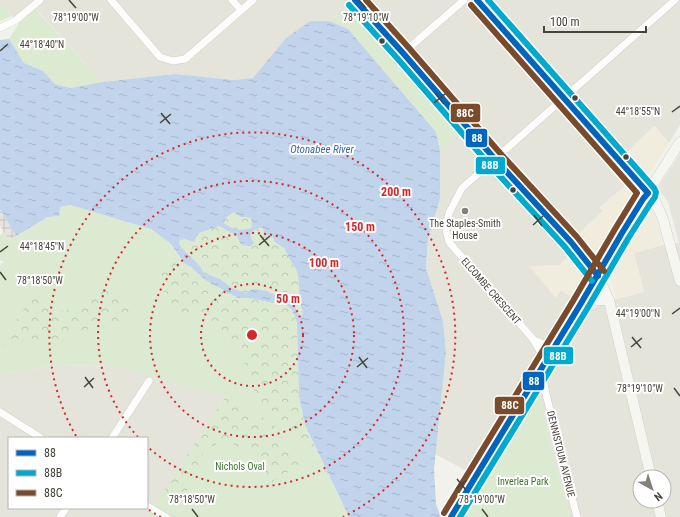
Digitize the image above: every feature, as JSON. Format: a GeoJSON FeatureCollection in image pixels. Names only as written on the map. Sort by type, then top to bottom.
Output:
{"type":"FeatureCollection","features":[{"type":"Feature","properties":{"kind":"main road"},"geometry":{"type":"LineString","coordinates":[[355,0],[494,158],[571,242],[598,276],[609,300],[649,469]]}},
{"type":"Feature","properties":{"kind":"main road"},"geometry":{"type":"LineString","coordinates":[[477,0],[655,201],[663,219],[680,281]]}},
{"type":"Feature","properties":{"kind":"main road"},"geometry":{"type":"LineString","coordinates":[[451,517],[544,362],[598,276],[622,233],[680,142]]}},
{"type":"Feature","properties":{"kind":"main road"},"geometry":{"type":"LineString","coordinates":[[580,305],[596,300],[609,300]]}},
{"type":"Feature","properties":{"kind":"street"},"geometry":{"type":"LineString","coordinates":[[0,28],[16,20],[40,0]]}},
{"type":"Feature","properties":{"kind":"street"},"geometry":{"type":"LineString","coordinates":[[111,0],[160,57],[173,61],[185,59],[253,0]]}},
{"type":"Feature","properties":{"kind":"street"},"geometry":{"type":"LineString","coordinates":[[232,0],[241,10]]}},
{"type":"Feature","properties":{"kind":"street"},"geometry":{"type":"LineString","coordinates":[[403,53],[464,0]]}},
{"type":"Feature","properties":{"kind":"street"},"geometry":{"type":"LineString","coordinates":[[494,158],[675,0]]}},
{"type":"Feature","properties":{"kind":"street","name":"ELCOMBE CRESCENT"},"geometry":{"type":"LineString","coordinates":[[494,158],[462,188],[449,213],[446,229],[449,242],[533,339],[542,355],[544,362]]}},
{"type":"Feature","properties":{"kind":"street"},"geometry":{"type":"LineString","coordinates":[[533,339],[543,344],[552,344],[559,339]]}},
{"type":"Feature","properties":{"kind":"street","name":"DENNISTOUN AVENUE"},"geometry":{"type":"LineString","coordinates":[[544,362],[543,378],[545,390],[576,517]]}},
{"type":"Feature","properties":{"kind":"street"},"geometry":{"type":"LineString","coordinates":[[113,437],[149,381]]}},
{"type":"Feature","properties":{"kind":"street"},"geometry":{"type":"LineString","coordinates":[[529,389],[545,390]]}},
{"type":"Feature","properties":{"kind":"street"},"geometry":{"type":"LineString","coordinates":[[0,412],[39,437]]}},
{"type":"Feature","properties":{"kind":"street"},"geometry":{"type":"LineString","coordinates":[[148,507],[166,517]]}},
{"type":"Feature","properties":{"kind":"shaded area"},"geometry":{"type":"Polygon","coordinates":[[[0,0],[357,0],[329,21],[310,21],[286,38],[253,78],[234,80],[175,74],[102,82],[37,10],[19,23],[0,3],[0,0]]]}},
{"type":"Feature","properties":{"kind":"shaded area"},"geometry":{"type":"Polygon","coordinates":[[[361,0],[465,0],[628,183],[600,207],[603,211],[565,246],[570,254],[560,265],[556,297],[561,290],[573,298],[467,471],[435,454],[446,352],[443,321],[426,268],[428,239],[440,199],[440,150],[462,131],[461,110],[361,0]]]}},
{"type":"Feature","properties":{"kind":"shaded area"},"geometry":{"type":"Polygon","coordinates":[[[489,0],[680,0],[680,125],[669,143],[654,126],[626,153],[489,0]]]}},
{"type":"Feature","properties":{"kind":"shaded area"},"geometry":{"type":"Polygon","coordinates":[[[655,126],[669,143],[648,176],[626,153],[655,126]]]}},
{"type":"Feature","properties":{"kind":"shaded area"},"geometry":{"type":"Polygon","coordinates":[[[680,154],[680,517],[570,517],[537,392],[589,310],[616,299],[644,292],[634,253],[663,245],[679,243],[668,202],[658,188],[680,154]]]}},
{"type":"Feature","properties":{"kind":"shaded area"},"geometry":{"type":"Polygon","coordinates":[[[627,184],[636,193],[596,257],[576,236],[603,211],[600,208],[627,184]]]}},
{"type":"Feature","properties":{"kind":"shaded area"},"geometry":{"type":"Polygon","coordinates":[[[0,209],[16,236],[9,240],[0,226],[0,209]]]}},
{"type":"Feature","properties":{"kind":"shaded area"},"geometry":{"type":"Polygon","coordinates":[[[650,210],[654,213],[663,245],[634,253],[644,292],[616,299],[609,273],[650,210]]]}},
{"type":"Feature","properties":{"kind":"shaded area"},"geometry":{"type":"Polygon","coordinates":[[[570,254],[585,273],[585,278],[573,298],[561,290],[556,298],[529,266],[560,265],[570,254]]]}},
{"type":"Feature","properties":{"kind":"shaded area"},"geometry":{"type":"Polygon","coordinates":[[[113,365],[226,396],[147,517],[0,517],[0,374],[53,366],[113,365]]]}},
{"type":"Feature","properties":{"kind":"green space"},"geometry":{"type":"Polygon","coordinates":[[[0,3],[12,16],[0,21],[0,3]]]}},
{"type":"Feature","properties":{"kind":"green space"},"geometry":{"type":"Polygon","coordinates":[[[353,3],[462,131],[440,150],[436,132],[348,29],[329,21],[353,3]]]}},
{"type":"Feature","properties":{"kind":"green space"},"geometry":{"type":"Polygon","coordinates":[[[36,10],[102,82],[70,88],[55,84],[43,71],[24,63],[9,39],[19,23],[36,10]]]}},
{"type":"Feature","properties":{"kind":"green space","name":"Nichols Oval"},"geometry":{"type":"Polygon","coordinates":[[[70,205],[151,229],[171,244],[176,252],[160,275],[167,306],[218,326],[231,342],[240,342],[257,398],[282,421],[330,478],[349,517],[147,517],[226,397],[113,365],[53,366],[0,374],[0,265],[4,262],[0,260],[0,236],[3,231],[9,240],[49,217],[58,216],[60,207],[70,205]]]}},
{"type":"Feature","properties":{"kind":"green space"},"geometry":{"type":"Polygon","coordinates":[[[233,212],[241,217],[251,218],[251,228],[237,229],[224,223],[227,217],[233,212]]]}},
{"type":"Feature","properties":{"kind":"green space"},"geometry":{"type":"Polygon","coordinates":[[[219,226],[237,236],[239,243],[254,243],[250,235],[258,227],[263,228],[284,248],[298,275],[300,304],[303,313],[301,316],[298,314],[294,305],[281,298],[246,293],[232,288],[220,279],[204,273],[200,266],[180,246],[179,242],[182,238],[196,239],[199,233],[219,226]]]}},
{"type":"Feature","properties":{"kind":"green space"},"geometry":{"type":"Polygon","coordinates":[[[176,252],[184,263],[191,267],[205,280],[238,298],[249,298],[268,302],[283,302],[292,310],[297,322],[299,396],[305,425],[330,478],[282,421],[256,398],[251,378],[240,369],[246,360],[240,342],[231,342],[218,326],[167,306],[160,275],[176,252]]]}},
{"type":"Feature","properties":{"kind":"green space"},"geometry":{"type":"Polygon","coordinates":[[[105,289],[120,292],[141,311],[126,323],[106,321],[62,340],[44,343],[0,345],[36,291],[63,312],[85,302],[105,289]]]}},
{"type":"Feature","properties":{"kind":"green space","name":"Inverlea Park"},"geometry":{"type":"Polygon","coordinates":[[[537,392],[570,517],[458,517],[537,392]]]}},
{"type":"Feature","properties":{"kind":"green space"},"geometry":{"type":"Polygon","coordinates":[[[226,396],[261,416],[276,427],[299,465],[272,482],[247,453],[225,439],[204,451],[179,509],[159,498],[226,396]]]}},
{"type":"Feature","properties":{"kind":"water","name":"Otonabee River"},"geometry":{"type":"Polygon","coordinates":[[[310,21],[329,21],[348,29],[436,132],[440,150],[440,199],[428,239],[426,268],[443,321],[446,352],[434,469],[436,504],[441,517],[349,517],[305,425],[299,396],[297,322],[292,310],[283,302],[268,302],[249,298],[238,298],[205,280],[191,267],[184,263],[171,244],[151,229],[70,205],[60,207],[59,216],[48,217],[16,236],[0,209],[0,40],[9,39],[24,63],[43,71],[55,84],[70,88],[102,82],[175,74],[234,80],[253,78],[286,38],[310,21]],[[233,212],[227,217],[224,223],[237,229],[251,228],[251,218],[241,217],[233,212]],[[219,226],[199,233],[194,242],[182,238],[179,242],[180,246],[200,266],[204,273],[220,279],[232,288],[246,293],[254,289],[268,292],[292,304],[301,316],[303,313],[300,304],[298,275],[284,248],[275,242],[273,237],[265,236],[263,228],[257,228],[251,233],[250,235],[254,243],[251,246],[248,246],[241,244],[237,236],[219,226]]]}},
{"type":"Feature","properties":{"kind":"transit line","name":"88"},"geometry":{"type":"LineString","coordinates":[[355,0],[494,158],[571,242],[598,276]]}},
{"type":"Feature","properties":{"kind":"transit line","name":"88C"},"geometry":{"type":"LineString","coordinates":[[366,0],[500,153],[577,237],[604,271]]}},
{"type":"Feature","properties":{"kind":"transit line","name":"88"},"geometry":{"type":"LineString","coordinates":[[451,517],[622,233],[648,193],[477,0]]}},
{"type":"Feature","properties":{"kind":"transit line","name":"88B"},"geometry":{"type":"LineString","coordinates":[[460,517],[587,309],[629,237],[655,197],[656,192],[488,0]]}},
{"type":"Feature","properties":{"kind":"transit line","name":"88B"},"geometry":{"type":"LineString","coordinates":[[349,5],[488,163],[565,247],[592,281]]}},
{"type":"Feature","properties":{"kind":"transit line","name":"88C"},"geometry":{"type":"LineString","coordinates":[[444,513],[637,193],[471,5]]}},
{"type":"Feature","properties":{"kind":"place","name":"The Staples-Smith House"},"geometry":{"type":"Point","coordinates":[465,211]}}]}
